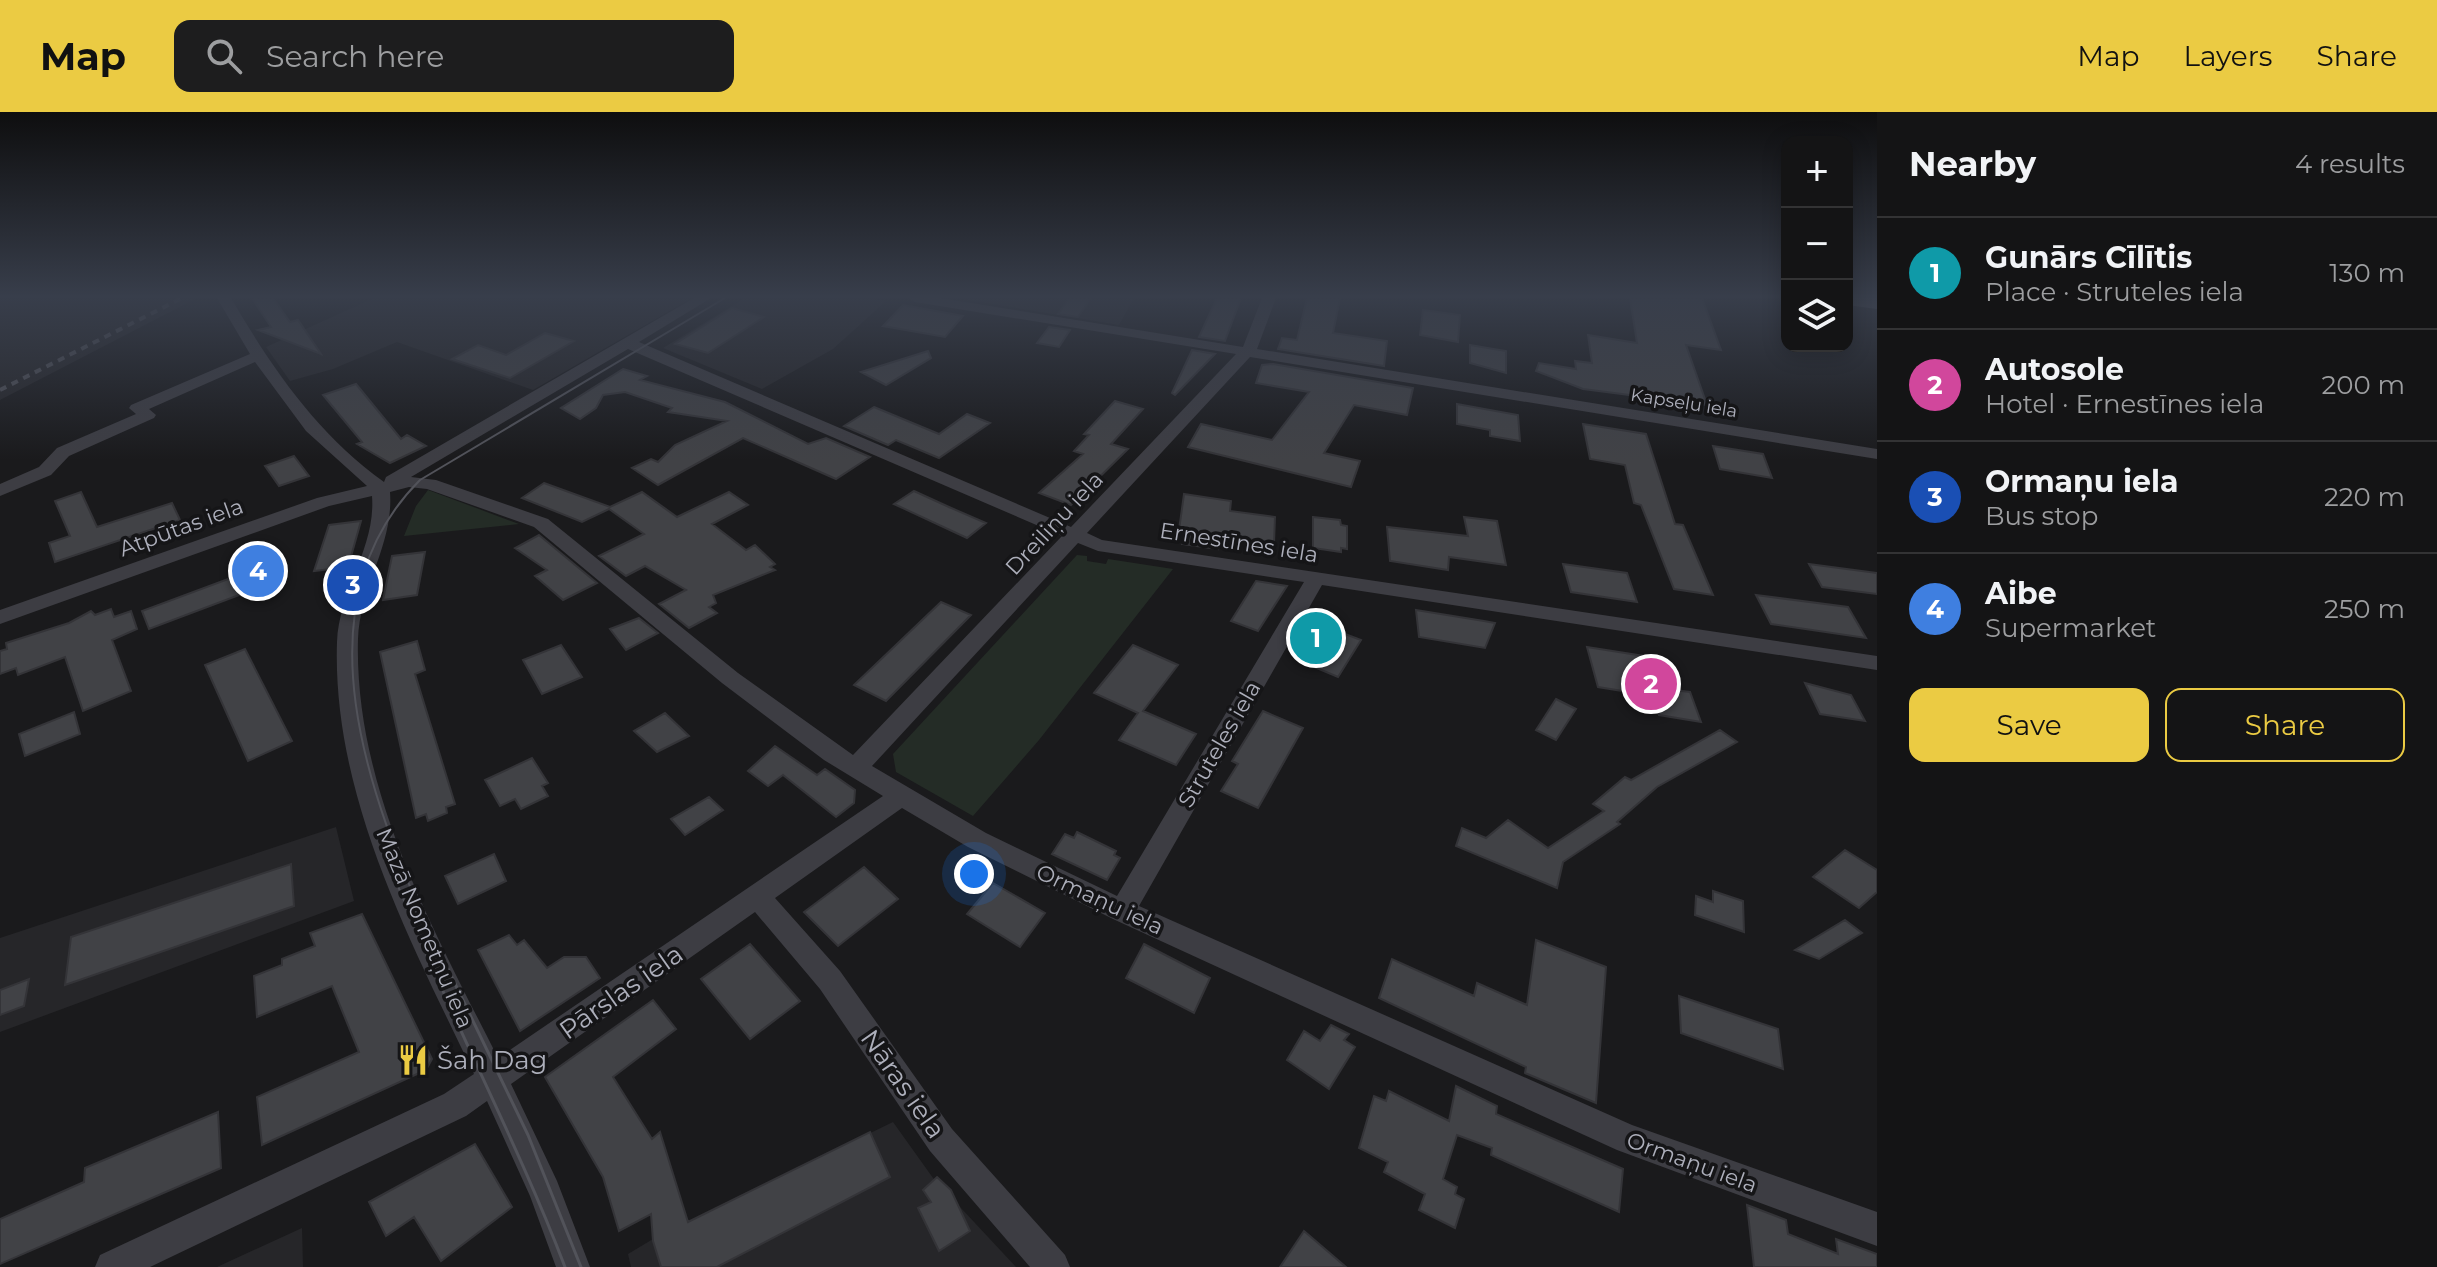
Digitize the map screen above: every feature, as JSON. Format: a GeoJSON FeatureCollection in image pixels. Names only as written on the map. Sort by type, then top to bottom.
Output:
{"type":"FeatureCollection","features":[{"type":"Feature","properties":{"kind":"street"},"geometry":{"type":"LineString","coordinates":[[255,352],[337,454],[381,488],[616,352]]}},
{"type":"Feature","properties":{"kind":"street","name":"Ernestīnes iela"},"geometry":{"type":"LineString","coordinates":[[648,352],[1098,545],[1877,663]]}},
{"type":"Feature","properties":{"kind":"street","name":"Kapseļu iela"},"geometry":{"type":"LineString","coordinates":[[1247,352],[1877,454]]}},
{"type":"Feature","properties":{"kind":"street","name":"Dreiliņu iela"},"geometry":{"type":"LineString","coordinates":[[855,769],[1247,352]]}},
{"type":"Feature","properties":{"kind":"street"},"geometry":{"type":"LineString","coordinates":[[0,491],[45,471],[63,452],[148,415],[137,408],[257,356]]}},
{"type":"Feature","properties":{"kind":"street","name":"Ormaņu iela"},"geometry":{"type":"LineString","coordinates":[[381,488],[420,480],[541,523],[730,678],[855,769],[977,840],[1122,911],[1628,1139],[1877,1229]]}},
{"type":"Feature","properties":{"kind":"street","name":"Atpūtas iela"},"geometry":{"type":"LineString","coordinates":[[0,617],[323,502],[381,488]]}},
{"type":"Feature","properties":{"kind":"street","name":"Mazā Nometņu iela"},"geometry":{"type":"LineString","coordinates":[[381,488],[382,523],[355,593],[348,636],[355,715],[368,782],[388,848],[416,917],[556,1214],[573,1267]]}},
{"type":"Feature","properties":{"kind":"street","name":"Struteles iela"},"geometry":{"type":"LineString","coordinates":[[1122,911],[1316,578]]}},
{"type":"Feature","properties":{"kind":"street","name":"Pārslas iela"},"geometry":{"type":"LineString","coordinates":[[112,1267],[455,1105],[899,797]]}},
{"type":"Feature","properties":{"kind":"street","name":"Nāras iela"},"geometry":{"type":"LineString","coordinates":[[758,897],[830,980],[941,1140],[1053,1267]]}},
{"type":"Feature","properties":{"kind":"shaded area"},"geometry":{"type":"Polygon","coordinates":[[[0,352],[93,352],[0,400],[0,352]]]}},
{"type":"Feature","properties":{"kind":"shaded area"},"geometry":{"type":"Polygon","coordinates":[[[269,352],[374,352],[333,369],[290,381],[269,352]]]}},
{"type":"Feature","properties":{"kind":"shaded area"},"geometry":{"type":"Polygon","coordinates":[[[425,352],[599,352],[533,390],[425,352]]]}},
{"type":"Feature","properties":{"kind":"shaded area"},"geometry":{"type":"Polygon","coordinates":[[[672,352],[828,352],[762,389],[672,352]]]}},
{"type":"Feature","properties":{"kind":"shaded area"},"geometry":{"type":"Polygon","coordinates":[[[428,490],[519,524],[404,536],[416,506],[428,490]]]}},
{"type":"Feature","properties":{"kind":"shaded area"},"geometry":{"type":"Polygon","coordinates":[[[1077,555],[1087,556],[1087,561],[1106,564],[1108,559],[1173,569],[1039,740],[973,816],[896,772],[893,754],[1077,555]]]}},
{"type":"Feature","properties":{"kind":"shaded area"},"geometry":{"type":"Polygon","coordinates":[[[336,827],[354,901],[0,1032],[0,938],[336,827]]]}},
{"type":"Feature","properties":{"kind":"shaded area"},"geometry":{"type":"Polygon","coordinates":[[[893,1122],[933,1178],[1016,1267],[631,1267],[628,1254],[653,1239],[893,1122]]]}},
{"type":"Feature","properties":{"kind":"shaded area"},"geometry":{"type":"Polygon","coordinates":[[[302,1228],[303,1267],[217,1267],[302,1228]]]}},
{"type":"Feature","properties":{"kind":"building"},"geometry":{"type":"Polygon","coordinates":[[[465,352],[497,352],[506,355],[511,352],[555,352],[510,378],[452,359],[465,352]]]}},
{"type":"Feature","properties":{"kind":"building"},"geometry":{"type":"Polygon","coordinates":[[[925,352],[931,358],[886,385],[861,372],[925,352]]]}},
{"type":"Feature","properties":{"kind":"building"},"geometry":{"type":"Polygon","coordinates":[[[1191,352],[1215,354],[1175,395],[1172,393],[1191,352]]]}},
{"type":"Feature","properties":{"kind":"building"},"geometry":{"type":"Polygon","coordinates":[[[1296,352],[1386,352],[1384,366],[1296,352]]]}},
{"type":"Feature","properties":{"kind":"building"},"geometry":{"type":"Polygon","coordinates":[[[1470,352],[1506,352],[1506,373],[1470,363],[1470,352]]]}},
{"type":"Feature","properties":{"kind":"building"},"geometry":{"type":"Polygon","coordinates":[[[1590,352],[1688,352],[1707,405],[1583,389],[1536,371],[1539,363],[1576,369],[1575,361],[1592,363],[1590,352]]]}},
{"type":"Feature","properties":{"kind":"building"},"geometry":{"type":"Polygon","coordinates":[[[1273,364],[1413,388],[1407,415],[1354,405],[1324,453],[1360,461],[1351,487],[1188,447],[1201,424],[1272,440],[1309,392],[1256,383],[1262,365],[1273,364]]]}},
{"type":"Feature","properties":{"kind":"building"},"geometry":{"type":"Polygon","coordinates":[[[623,369],[647,376],[640,380],[725,402],[808,444],[826,438],[870,457],[836,479],[743,438],[658,485],[632,468],[651,459],[658,462],[675,445],[727,421],[668,412],[672,408],[625,392],[603,395],[596,408],[580,419],[561,408],[623,369]]]}},
{"type":"Feature","properties":{"kind":"building"},"geometry":{"type":"Polygon","coordinates":[[[356,384],[401,439],[407,435],[426,446],[390,463],[357,444],[362,442],[323,395],[356,384]]]}},
{"type":"Feature","properties":{"kind":"building"},"geometry":{"type":"Polygon","coordinates":[[[1115,401],[1143,409],[1111,444],[1128,449],[1071,505],[1039,493],[1083,454],[1074,451],[1089,435],[1084,434],[1115,401]]]}},
{"type":"Feature","properties":{"kind":"building"},"geometry":{"type":"Polygon","coordinates":[[[1457,404],[1518,415],[1520,441],[1490,436],[1490,430],[1457,424],[1457,404]]]}},
{"type":"Feature","properties":{"kind":"building"},"geometry":{"type":"Polygon","coordinates":[[[874,407],[939,434],[967,414],[990,423],[939,458],[896,440],[888,445],[844,426],[874,407]]]}},
{"type":"Feature","properties":{"kind":"building"},"geometry":{"type":"Polygon","coordinates":[[[1583,424],[1646,434],[1675,524],[1683,525],[1713,595],[1674,589],[1641,505],[1634,503],[1625,465],[1590,459],[1583,424]]]}},
{"type":"Feature","properties":{"kind":"building"},"geometry":{"type":"Polygon","coordinates":[[[1713,446],[1763,454],[1772,478],[1720,469],[1713,446]]]}},
{"type":"Feature","properties":{"kind":"building"},"geometry":{"type":"Polygon","coordinates":[[[294,456],[309,476],[279,486],[265,466],[294,456]]]}},
{"type":"Feature","properties":{"kind":"building"},"geometry":{"type":"Polygon","coordinates":[[[544,483],[610,507],[642,492],[677,517],[729,492],[748,505],[712,524],[746,550],[755,545],[775,564],[770,567],[775,570],[713,595],[716,603],[709,607],[717,613],[689,628],[659,604],[686,590],[645,566],[626,576],[599,556],[644,534],[609,509],[582,522],[522,498],[544,483]]]}},
{"type":"Feature","properties":{"kind":"building"},"geometry":{"type":"Polygon","coordinates":[[[914,491],[986,523],[967,538],[894,504],[914,491]]]}},
{"type":"Feature","properties":{"kind":"building"},"geometry":{"type":"Polygon","coordinates":[[[81,492],[97,527],[172,503],[180,520],[55,562],[49,543],[70,536],[55,501],[81,492]]]}},
{"type":"Feature","properties":{"kind":"building"},"geometry":{"type":"Polygon","coordinates":[[[1184,494],[1231,501],[1230,511],[1275,517],[1274,543],[1219,535],[1218,549],[1182,544],[1184,531],[1179,530],[1184,494]]]}},
{"type":"Feature","properties":{"kind":"building"},"geometry":{"type":"Polygon","coordinates":[[[1313,517],[1340,520],[1341,525],[1347,526],[1347,549],[1341,548],[1341,552],[1313,548],[1313,517]]]}},
{"type":"Feature","properties":{"kind":"building"},"geometry":{"type":"Polygon","coordinates":[[[1464,517],[1497,521],[1506,565],[1449,557],[1448,570],[1390,561],[1387,527],[1468,536],[1464,517]]]}},
{"type":"Feature","properties":{"kind":"building"},"geometry":{"type":"Polygon","coordinates":[[[361,521],[348,567],[314,571],[329,525],[361,521]]]}},
{"type":"Feature","properties":{"kind":"building"},"geometry":{"type":"Polygon","coordinates":[[[539,535],[597,583],[563,600],[535,576],[547,570],[515,548],[539,535]]]}},
{"type":"Feature","properties":{"kind":"building"},"geometry":{"type":"Polygon","coordinates":[[[425,552],[417,595],[383,600],[392,556],[425,552]]]}},
{"type":"Feature","properties":{"kind":"building"},"geometry":{"type":"Polygon","coordinates":[[[274,562],[284,578],[149,629],[142,611],[274,562]]]}},
{"type":"Feature","properties":{"kind":"building"},"geometry":{"type":"Polygon","coordinates":[[[1563,564],[1627,573],[1637,602],[1571,592],[1563,564]]]}},
{"type":"Feature","properties":{"kind":"building"},"geometry":{"type":"Polygon","coordinates":[[[1809,564],[1877,573],[1877,594],[1822,587],[1809,564]]]}},
{"type":"Feature","properties":{"kind":"building"},"geometry":{"type":"Polygon","coordinates":[[[1256,581],[1287,586],[1258,631],[1231,621],[1256,581]]]}},
{"type":"Feature","properties":{"kind":"building"},"geometry":{"type":"Polygon","coordinates":[[[1756,595],[1848,607],[1866,638],[1771,624],[1756,595]]]}},
{"type":"Feature","properties":{"kind":"building"},"geometry":{"type":"Polygon","coordinates":[[[941,602],[971,615],[886,701],[854,685],[941,602]]]}},
{"type":"Feature","properties":{"kind":"building"},"geometry":{"type":"Polygon","coordinates":[[[111,609],[114,617],[131,611],[137,629],[112,640],[131,691],[83,711],[65,657],[18,675],[16,668],[0,674],[0,651],[7,649],[6,643],[69,623],[91,611],[95,615],[111,609]]]}},
{"type":"Feature","properties":{"kind":"building"},"geometry":{"type":"Polygon","coordinates":[[[1416,610],[1495,623],[1485,648],[1419,637],[1416,610]]]}},
{"type":"Feature","properties":{"kind":"building"},"geometry":{"type":"Polygon","coordinates":[[[639,618],[658,633],[626,650],[610,629],[639,618]]]}},
{"type":"Feature","properties":{"kind":"building"},"geometry":{"type":"Polygon","coordinates":[[[1324,626],[1361,640],[1338,677],[1300,661],[1324,626]]]}},
{"type":"Feature","properties":{"kind":"building"},"geometry":{"type":"Polygon","coordinates":[[[417,641],[425,670],[415,674],[455,804],[446,807],[447,813],[428,821],[426,814],[416,818],[380,652],[417,641]]]}},
{"type":"Feature","properties":{"kind":"building"},"geometry":{"type":"Polygon","coordinates":[[[561,645],[582,677],[542,694],[523,660],[561,645]]]}},
{"type":"Feature","properties":{"kind":"building"},"geometry":{"type":"Polygon","coordinates":[[[1133,645],[1178,665],[1143,711],[1196,734],[1176,765],[1119,740],[1138,713],[1094,693],[1133,645]]]}},
{"type":"Feature","properties":{"kind":"building"},"geometry":{"type":"Polygon","coordinates":[[[1587,647],[1663,659],[1674,690],[1690,692],[1701,722],[1659,715],[1653,696],[1598,687],[1587,647]]]}},
{"type":"Feature","properties":{"kind":"building"},"geometry":{"type":"Polygon","coordinates":[[[245,649],[292,741],[248,761],[205,665],[245,649]]]}},
{"type":"Feature","properties":{"kind":"building"},"geometry":{"type":"Polygon","coordinates":[[[1805,683],[1851,695],[1865,721],[1820,714],[1805,683]]]}},
{"type":"Feature","properties":{"kind":"building"},"geometry":{"type":"Polygon","coordinates":[[[1556,699],[1576,709],[1556,740],[1536,730],[1556,699]]]}},
{"type":"Feature","properties":{"kind":"building"},"geometry":{"type":"Polygon","coordinates":[[[1263,711],[1303,728],[1258,808],[1221,791],[1238,764],[1232,761],[1263,711]]]}},
{"type":"Feature","properties":{"kind":"building"},"geometry":{"type":"Polygon","coordinates":[[[74,712],[80,734],[25,756],[19,734],[74,712]]]}},
{"type":"Feature","properties":{"kind":"building"},"geometry":{"type":"Polygon","coordinates":[[[665,713],[689,736],[657,752],[634,731],[665,713]]]}},
{"type":"Feature","properties":{"kind":"building"},"geometry":{"type":"Polygon","coordinates":[[[1720,730],[1737,742],[1657,787],[1617,822],[1620,824],[1563,862],[1557,888],[1456,846],[1462,828],[1486,838],[1508,820],[1548,848],[1604,811],[1593,804],[1625,777],[1631,780],[1720,730]]]}},
{"type":"Feature","properties":{"kind":"building"},"geometry":{"type":"Polygon","coordinates":[[[775,746],[817,775],[825,769],[855,790],[854,803],[836,817],[783,775],[768,786],[748,771],[775,746]]]}},
{"type":"Feature","properties":{"kind":"building"},"geometry":{"type":"Polygon","coordinates":[[[532,758],[548,783],[542,786],[548,796],[521,809],[515,799],[500,806],[485,780],[532,758]]]}},
{"type":"Feature","properties":{"kind":"building"},"geometry":{"type":"Polygon","coordinates":[[[709,797],[723,810],[685,835],[671,819],[709,797]]]}},
{"type":"Feature","properties":{"kind":"building"},"geometry":{"type":"Polygon","coordinates":[[[1077,832],[1116,851],[1114,855],[1120,858],[1107,880],[1052,854],[1065,834],[1074,838],[1077,832]]]}},
{"type":"Feature","properties":{"kind":"building"},"geometry":{"type":"Polygon","coordinates":[[[1845,850],[1877,870],[1877,892],[1859,908],[1813,877],[1845,850]]]}},
{"type":"Feature","properties":{"kind":"building"},"geometry":{"type":"Polygon","coordinates":[[[494,854],[506,881],[458,904],[445,876],[494,854]]]}},
{"type":"Feature","properties":{"kind":"building"},"geometry":{"type":"Polygon","coordinates":[[[291,864],[294,906],[65,985],[71,937],[291,864]]]}},
{"type":"Feature","properties":{"kind":"building"},"geometry":{"type":"Polygon","coordinates":[[[864,867],[898,899],[838,946],[804,912],[864,867]]]}},
{"type":"Feature","properties":{"kind":"building"},"geometry":{"type":"Polygon","coordinates":[[[993,883],[1045,913],[1020,947],[967,914],[993,883]]]}},
{"type":"Feature","properties":{"kind":"building"},"geometry":{"type":"Polygon","coordinates":[[[1713,891],[1743,901],[1744,932],[1695,915],[1696,896],[1713,902],[1713,891]]]}},
{"type":"Feature","properties":{"kind":"building"},"geometry":{"type":"Polygon","coordinates":[[[362,914],[432,1059],[426,1070],[262,1145],[257,1097],[359,1052],[332,986],[257,1017],[254,976],[282,965],[282,959],[315,946],[310,933],[362,914]]]}},
{"type":"Feature","properties":{"kind":"building"},"geometry":{"type":"Polygon","coordinates":[[[1845,920],[1862,933],[1819,959],[1795,950],[1845,920]]]}},
{"type":"Feature","properties":{"kind":"building"},"geometry":{"type":"Polygon","coordinates":[[[509,935],[517,945],[524,940],[547,968],[564,957],[586,957],[600,978],[520,1031],[478,950],[509,935]]]}},
{"type":"Feature","properties":{"kind":"building"},"geometry":{"type":"Polygon","coordinates":[[[1536,940],[1606,967],[1596,1103],[1525,1073],[1526,1067],[1379,998],[1392,959],[1474,996],[1477,983],[1527,1005],[1536,940]]]}},
{"type":"Feature","properties":{"kind":"building"},"geometry":{"type":"Polygon","coordinates":[[[750,944],[800,1001],[750,1039],[701,979],[750,944]]]}},
{"type":"Feature","properties":{"kind":"building"},"geometry":{"type":"Polygon","coordinates":[[[1144,944],[1210,978],[1194,1013],[1126,978],[1144,944]]]}},
{"type":"Feature","properties":{"kind":"building"},"geometry":{"type":"Polygon","coordinates":[[[29,979],[24,1006],[0,1015],[0,990],[29,979]]]}},
{"type":"Feature","properties":{"kind":"building"},"geometry":{"type":"Polygon","coordinates":[[[1679,996],[1778,1029],[1783,1069],[1681,1033],[1679,996]]]}},
{"type":"Feature","properties":{"kind":"building"},"geometry":{"type":"Polygon","coordinates":[[[653,1000],[676,1029],[613,1077],[652,1139],[660,1132],[688,1222],[870,1132],[890,1177],[717,1267],[661,1267],[653,1241],[651,1214],[619,1231],[603,1177],[545,1077],[653,1000]]]}},
{"type":"Feature","properties":{"kind":"building"},"geometry":{"type":"Polygon","coordinates":[[[1331,1025],[1349,1034],[1344,1040],[1355,1047],[1329,1089],[1287,1060],[1304,1031],[1320,1041],[1331,1025]]]}},
{"type":"Feature","properties":{"kind":"building"},"geometry":{"type":"Polygon","coordinates":[[[1456,1086],[1497,1106],[1496,1114],[1623,1169],[1619,1212],[1491,1155],[1492,1148],[1457,1135],[1443,1179],[1457,1187],[1455,1194],[1464,1199],[1455,1228],[1419,1210],[1425,1194],[1384,1172],[1388,1162],[1359,1148],[1374,1096],[1386,1101],[1389,1091],[1449,1121],[1456,1086]]]}},
{"type":"Feature","properties":{"kind":"building"},"geometry":{"type":"Polygon","coordinates":[[[218,1112],[221,1168],[0,1264],[0,1219],[84,1182],[85,1168],[218,1112]]]}},
{"type":"Feature","properties":{"kind":"building"},"geometry":{"type":"Polygon","coordinates":[[[475,1144],[512,1207],[441,1261],[414,1217],[386,1236],[369,1202],[475,1144]]]}},
{"type":"Feature","properties":{"kind":"building"},"geometry":{"type":"Polygon","coordinates":[[[937,1177],[951,1190],[970,1231],[939,1251],[918,1208],[931,1202],[923,1190],[937,1177]]]}},
{"type":"Feature","properties":{"kind":"building"},"geometry":{"type":"Polygon","coordinates":[[[1747,1205],[1786,1220],[1788,1234],[1838,1254],[1836,1239],[1877,1254],[1877,1267],[1754,1267],[1747,1205]]]}},
{"type":"Feature","properties":{"kind":"building"},"geometry":{"type":"Polygon","coordinates":[[[1304,1231],[1346,1267],[1280,1267],[1304,1231]]]}},
{"type":"Feature","properties":{"kind":"tram line"},"geometry":{"type":"LineString","coordinates":[[431,936],[386,825],[368,765],[356,704],[352,644],[360,585],[382,530],[420,480],[635,352]]}},
{"type":"Feature","properties":{"kind":"tram line"},"geometry":{"type":"LineString","coordinates":[[384,853],[419,936]]}},
{"type":"Feature","properties":{"kind":"tram line"},"geometry":{"type":"LineString","coordinates":[[418,934],[565,1267]]}},
{"type":"Feature","properties":{"kind":"tram line"},"geometry":{"type":"LineString","coordinates":[[431,934],[528,1135],[581,1267]]}},
{"type":"Feature","properties":{"kind":"railway"},"geometry":{"type":"LineString","coordinates":[[0,390],[75,352]]}},
{"type":"Feature","properties":{"kind":"place","name":"Aibe"},"geometry":{"type":"Point","coordinates":[258,571]}},
{"type":"Feature","properties":{"kind":"place","name":"Ormaņu iela"},"geometry":{"type":"Point","coordinates":[353,585]}},
{"type":"Feature","properties":{"kind":"place","name":"Gunārs Cīlītis"},"geometry":{"type":"Point","coordinates":[1316,638]}},
{"type":"Feature","properties":{"kind":"place","name":"Autosole"},"geometry":{"type":"Point","coordinates":[1651,684]}},
{"type":"Feature","properties":{"kind":"place","name":"Šah Dag"},"geometry":{"type":"Point","coordinates":[413,1060]}}]}
